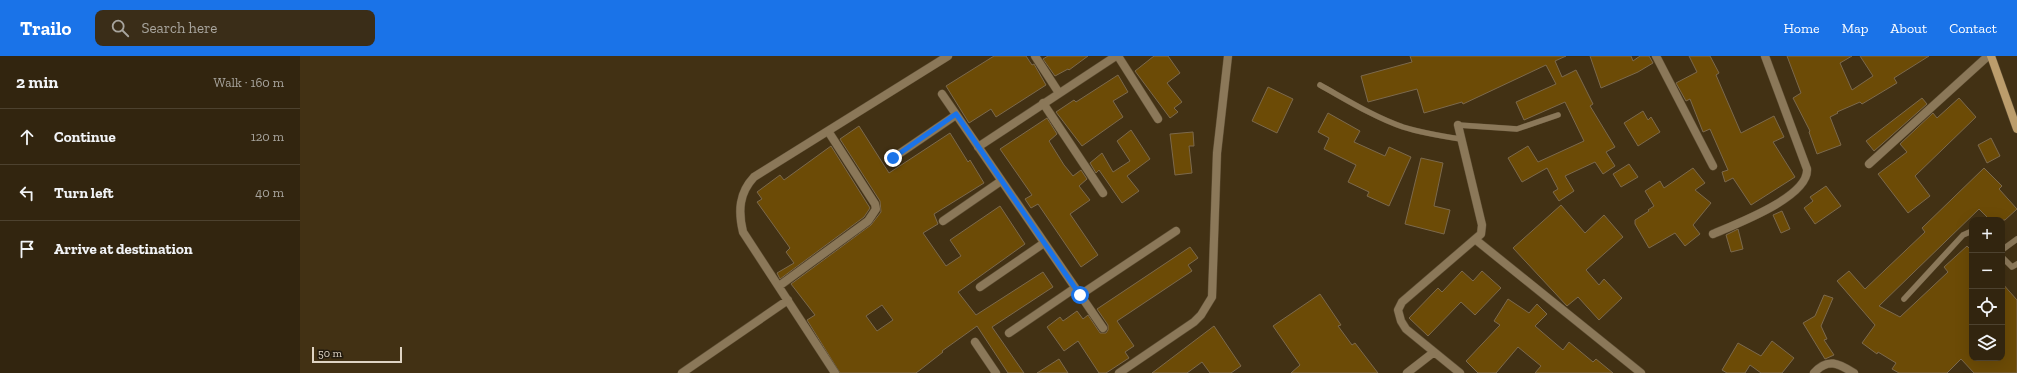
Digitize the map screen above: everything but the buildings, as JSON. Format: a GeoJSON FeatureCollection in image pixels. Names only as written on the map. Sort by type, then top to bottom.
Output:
{"type":"FeatureCollection","features":[{"type":"Feature","properties":{"kind":"main road"},"geometry":{"type":"LineString","coordinates":[[1991,56],[2017,129]]}},
{"type":"Feature","properties":{"kind":"street"},"geometry":{"type":"LineString","coordinates":[[835,373],[743,232],[740,212],[743,192],[754,177],[948,56]]}},
{"type":"Feature","properties":{"kind":"street"},"geometry":{"type":"LineString","coordinates":[[1035,56],[1059,93]]}},
{"type":"Feature","properties":{"kind":"street"},"geometry":{"type":"LineString","coordinates":[[978,147],[1117,56],[1158,119]]}},
{"type":"Feature","properties":{"kind":"street"},"geometry":{"type":"LineString","coordinates":[[1119,373],[1194,322],[1202,315],[1212,297],[1217,153],[1228,56]]}},
{"type":"Feature","properties":{"kind":"street"},"geometry":{"type":"LineString","coordinates":[[1656,56],[1713,166]]}},
{"type":"Feature","properties":{"kind":"street"},"geometry":{"type":"LineString","coordinates":[[1713,234],[1781,202],[1798,190],[1807,176],[1807,169],[1765,56]]}},
{"type":"Feature","properties":{"kind":"street"},"geometry":{"type":"LineString","coordinates":[[1869,164],[1988,56]]}},
{"type":"Feature","properties":{"kind":"street"},"geometry":{"type":"LineString","coordinates":[[942,94],[1102,328]]}},
{"type":"Feature","properties":{"kind":"street"},"geometry":{"type":"LineString","coordinates":[[1044,103],[1103,193]]}},
{"type":"Feature","properties":{"kind":"street"},"geometry":{"type":"LineString","coordinates":[[893,158],[956,114]]}},
{"type":"Feature","properties":{"kind":"street"},"geometry":{"type":"LineString","coordinates":[[1458,125],[1482,224],[1481,234],[1476,240],[1402,302],[1398,310],[1401,321],[1406,330],[1460,373]]}},
{"type":"Feature","properties":{"kind":"street"},"geometry":{"type":"LineString","coordinates":[[779,286],[868,221],[876,209],[875,204],[828,131]]}},
{"type":"Feature","properties":{"kind":"street"},"geometry":{"type":"LineString","coordinates":[[943,221],[1001,181]]}},
{"type":"Feature","properties":{"kind":"street"},"geometry":{"type":"LineString","coordinates":[[1009,333],[1176,231]]}},
{"type":"Feature","properties":{"kind":"street"},"geometry":{"type":"LineString","coordinates":[[1476,240],[1641,373]]}},
{"type":"Feature","properties":{"kind":"street"},"geometry":{"type":"LineString","coordinates":[[980,287],[1044,243]]}},
{"type":"Feature","properties":{"kind":"street"},"geometry":{"type":"LineString","coordinates":[[682,373],[788,300]]}},
{"type":"Feature","properties":{"kind":"street"},"geometry":{"type":"LineString","coordinates":[[975,342],[996,373]]}},
{"type":"Feature","properties":{"kind":"street"},"geometry":{"type":"LineString","coordinates":[[1407,373],[1434,352]]}},
{"type":"Feature","properties":{"kind":"street"},"geometry":{"type":"LineString","coordinates":[[1814,373],[1820,367],[1832,363],[1837,363],[1854,373]]}},
{"type":"Feature","properties":{"kind":"lane"},"geometry":{"type":"LineString","coordinates":[[1320,85],[1380,118],[1398,125],[1427,134],[1461,139]]}},
{"type":"Feature","properties":{"kind":"lane"},"geometry":{"type":"LineString","coordinates":[[1458,125],[1517,129],[1558,115]]}},
{"type":"Feature","properties":{"kind":"lane"},"geometry":{"type":"LineString","coordinates":[[1904,300],[1963,235],[1969,232]]}},
{"type":"Feature","properties":{"kind":"lane"},"geometry":{"type":"LineString","coordinates":[[2005,248],[2017,239]]}},
{"type":"Feature","properties":{"kind":"lane"},"geometry":{"type":"LineString","coordinates":[[2005,259],[2014,265]]}},
{"type":"Feature","properties":{"kind":"route"},"geometry":{"type":"LineString","coordinates":[[893,158],[956,114],[1080,295]]}}]}
